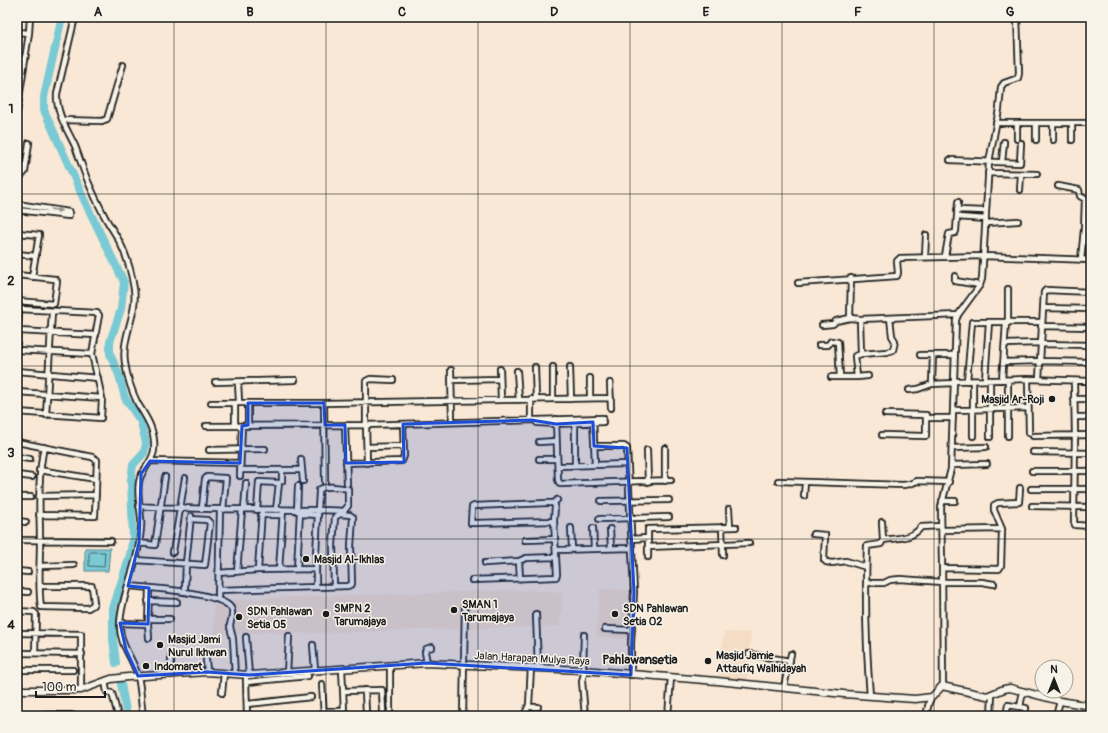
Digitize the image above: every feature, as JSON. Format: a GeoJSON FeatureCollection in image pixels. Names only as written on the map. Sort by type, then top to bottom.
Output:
{"type":"FeatureCollection","features":[{"type":"Feature","properties":{"kind":"street"},"geometry":{"type":"LineString","coordinates":[[17,112],[30,17]]}},
{"type":"Feature","properties":{"kind":"street"},"geometry":{"type":"LineString","coordinates":[[75,17],[57,94],[57,105],[76,148],[89,184],[106,220],[123,248],[129,268],[134,290],[134,299],[133,312],[124,349],[125,364],[135,396],[150,425],[154,438],[154,448],[150,461],[141,474],[139,482],[141,526],[139,543],[136,560],[124,597],[120,623],[120,633],[138,676],[143,716]]}},
{"type":"Feature","properties":{"kind":"street"},"geometry":{"type":"LineString","coordinates":[[943,686],[941,507],[949,482],[952,465],[954,355],[958,314],[980,285],[983,275],[989,162],[999,109],[1001,87],[1004,83],[1018,78],[1019,73],[1017,17]]}},
{"type":"Feature","properties":{"kind":"street"},"geometry":{"type":"LineString","coordinates":[[17,32],[29,33]]}},
{"type":"Feature","properties":{"kind":"street"},"geometry":{"type":"LineString","coordinates":[[17,59],[25,60]]}},
{"type":"Feature","properties":{"kind":"street"},"geometry":{"type":"LineString","coordinates":[[63,120],[102,121],[108,119],[124,65]]}},
{"type":"Feature","properties":{"kind":"street"},"geometry":{"type":"LineString","coordinates":[[996,123],[1091,123]]}},
{"type":"Feature","properties":{"kind":"street"},"geometry":{"type":"LineString","coordinates":[[1072,123],[1072,140]]}},
{"type":"Feature","properties":{"kind":"street"},"geometry":{"type":"LineString","coordinates":[[950,160],[1020,163],[1017,124]]}},
{"type":"Feature","properties":{"kind":"street"},"geometry":{"type":"LineString","coordinates":[[1036,124],[1036,140]]}},
{"type":"Feature","properties":{"kind":"street"},"geometry":{"type":"LineString","coordinates":[[1053,124],[1053,140]]}},
{"type":"Feature","properties":{"kind":"street"},"geometry":{"type":"LineString","coordinates":[[1002,162],[1004,142]]}},
{"type":"Feature","properties":{"kind":"street"},"geometry":{"type":"LineString","coordinates":[[19,176],[24,174],[29,143]]}},
{"type":"Feature","properties":{"kind":"street"},"geometry":{"type":"LineString","coordinates":[[988,173],[1037,174]]}},
{"type":"Feature","properties":{"kind":"street"},"geometry":{"type":"LineString","coordinates":[[1020,190],[1021,174]]}},
{"type":"Feature","properties":{"kind":"street"},"geometry":{"type":"LineString","coordinates":[[1058,186],[1078,190],[1080,196],[1084,199],[1084,229],[1081,260]]}},
{"type":"Feature","properties":{"kind":"street"},"geometry":{"type":"LineString","coordinates":[[945,256],[949,234],[955,233],[956,231],[958,202]]}},
{"type":"Feature","properties":{"kind":"street"},"geometry":{"type":"LineString","coordinates":[[17,204],[69,212],[69,216],[17,210]]}},
{"type":"Feature","properties":{"kind":"street"},"geometry":{"type":"LineString","coordinates":[[958,210],[986,211]]}},
{"type":"Feature","properties":{"kind":"street"},"geometry":{"type":"LineString","coordinates":[[957,217],[986,221],[1018,221]]}},
{"type":"Feature","properties":{"kind":"street"},"geometry":{"type":"LineString","coordinates":[[17,233],[39,235],[32,277]]}},
{"type":"Feature","properties":{"kind":"street"},"geometry":{"type":"LineString","coordinates":[[925,257],[926,235]]}},
{"type":"Feature","properties":{"kind":"street"},"geometry":{"type":"LineString","coordinates":[[17,254],[36,256]]}},
{"type":"Feature","properties":{"kind":"street"},"geometry":{"type":"LineString","coordinates":[[798,283],[851,278],[897,276],[897,261],[899,258],[984,256],[1091,260]]}},
{"type":"Feature","properties":{"kind":"street"},"geometry":{"type":"LineString","coordinates":[[17,275],[56,280],[54,304],[17,301]]}},
{"type":"Feature","properties":{"kind":"street"},"geometry":{"type":"LineString","coordinates":[[955,276],[955,281],[980,285]]}},
{"type":"Feature","properties":{"kind":"street"},"geometry":{"type":"LineString","coordinates":[[850,318],[851,278]]}},
{"type":"Feature","properties":{"kind":"street"},"geometry":{"type":"LineString","coordinates":[[1002,380],[1007,323],[1008,289]]}},
{"type":"Feature","properties":{"kind":"street"},"geometry":{"type":"LineString","coordinates":[[1039,379],[1044,292],[1046,290],[1091,292]]}},
{"type":"Feature","properties":{"kind":"street"},"geometry":{"type":"LineString","coordinates":[[1043,308],[1091,309]]}},
{"type":"Feature","properties":{"kind":"street"},"geometry":{"type":"LineString","coordinates":[[17,345],[19,309],[98,314],[92,354],[102,398],[100,419],[17,412]]}},
{"type":"Feature","properties":{"kind":"street"},"geometry":{"type":"LineString","coordinates":[[46,415],[52,312]]}},
{"type":"Feature","properties":{"kind":"street"},"geometry":{"type":"LineString","coordinates":[[822,325],[833,324],[836,321],[850,318],[890,318],[958,314]]}},
{"type":"Feature","properties":{"kind":"street"},"geometry":{"type":"LineString","coordinates":[[857,377],[855,356],[893,350],[895,341],[892,336],[890,318]]}},
{"type":"Feature","properties":{"kind":"street"},"geometry":{"type":"LineString","coordinates":[[860,319],[861,354]]}},
{"type":"Feature","properties":{"kind":"street"},"geometry":{"type":"LineString","coordinates":[[973,436],[973,410],[970,381],[971,323],[974,321],[1091,327]]}},
{"type":"Feature","properties":{"kind":"street"},"geometry":{"type":"LineString","coordinates":[[989,322],[987,380],[990,410],[990,437]]}},
{"type":"Feature","properties":{"kind":"street"},"geometry":{"type":"LineString","coordinates":[[18,331],[96,335]]}},
{"type":"Feature","properties":{"kind":"street"},"geometry":{"type":"LineString","coordinates":[[819,345],[828,345],[830,341],[838,342],[840,377]]}},
{"type":"Feature","properties":{"kind":"street"},"geometry":{"type":"LineString","coordinates":[[1005,344],[1041,343],[1091,345]]}},
{"type":"Feature","properties":{"kind":"street"},"geometry":{"type":"LineString","coordinates":[[17,350],[92,354]]}},
{"type":"Feature","properties":{"kind":"street"},"geometry":{"type":"LineString","coordinates":[[920,355],[954,355]]}},
{"type":"Feature","properties":{"kind":"street"},"geometry":{"type":"LineString","coordinates":[[932,384],[933,355]]}},
{"type":"Feature","properties":{"kind":"street"},"geometry":{"type":"LineString","coordinates":[[1004,362],[1091,362]]}},
{"type":"Feature","properties":{"kind":"street"},"geometry":{"type":"LineString","coordinates":[[533,420],[535,366]]}},
{"type":"Feature","properties":{"kind":"street"},"geometry":{"type":"LineString","coordinates":[[553,366],[553,399]]}},
{"type":"Feature","properties":{"kind":"street"},"geometry":{"type":"LineString","coordinates":[[570,367],[571,399]]}},
{"type":"Feature","properties":{"kind":"street"},"geometry":{"type":"LineString","coordinates":[[500,369],[501,400]]}},
{"type":"Feature","properties":{"kind":"street"},"geometry":{"type":"LineString","coordinates":[[451,370],[452,422]]}},
{"type":"Feature","properties":{"kind":"street"},"geometry":{"type":"LineString","coordinates":[[517,370],[519,400]]}},
{"type":"Feature","properties":{"kind":"street"},"geometry":{"type":"LineString","coordinates":[[17,371],[98,378]]}},
{"type":"Feature","properties":{"kind":"street"},"geometry":{"type":"LineString","coordinates":[[831,377],[868,376]]}},
{"type":"Feature","properties":{"kind":"street"},"geometry":{"type":"LineString","coordinates":[[590,378],[590,398]]}},
{"type":"Feature","properties":{"kind":"street"},"geometry":{"type":"LineString","coordinates":[[451,380],[500,379]]}},
{"type":"Feature","properties":{"kind":"street"},"geometry":{"type":"LineString","coordinates":[[1028,379],[1028,408],[1031,435],[1091,435]]}},
{"type":"Feature","properties":{"kind":"street"},"geometry":{"type":"LineString","coordinates":[[908,390],[918,389],[932,384],[987,380],[1039,379],[1091,381]]}},
{"type":"Feature","properties":{"kind":"street"},"geometry":{"type":"LineString","coordinates":[[216,382],[295,380]]}},
{"type":"Feature","properties":{"kind":"street"},"geometry":{"type":"LineString","coordinates":[[367,463],[366,381],[393,380]]}},
{"type":"Feature","properties":{"kind":"street"},"geometry":{"type":"LineString","coordinates":[[1008,380],[1008,436]]}},
{"type":"Feature","properties":{"kind":"street"},"geometry":{"type":"LineString","coordinates":[[1074,381],[1074,524],[1091,526]]}},
{"type":"Feature","properties":{"kind":"street"},"geometry":{"type":"LineString","coordinates":[[235,426],[238,382]]}},
{"type":"Feature","properties":{"kind":"street"},"geometry":{"type":"LineString","coordinates":[[610,383],[611,408]]}},
{"type":"Feature","properties":{"kind":"street"},"geometry":{"type":"LineString","coordinates":[[17,392],[102,398]]}},
{"type":"Feature","properties":{"kind":"street"},"geometry":{"type":"LineString","coordinates":[[211,403],[324,403],[610,398]]}},
{"type":"Feature","properties":{"kind":"street"},"geometry":{"type":"LineString","coordinates":[[1074,399],[1091,399]]}},
{"type":"Feature","properties":{"kind":"street"},"geometry":{"type":"LineString","coordinates":[[248,403],[248,425]]}},
{"type":"Feature","properties":{"kind":"street"},"geometry":{"type":"LineString","coordinates":[[324,403],[325,482]]}},
{"type":"Feature","properties":{"kind":"street"},"geometry":{"type":"LineString","coordinates":[[954,410],[1028,408]]}},
{"type":"Feature","properties":{"kind":"street"},"geometry":{"type":"LineString","coordinates":[[882,435],[926,436],[926,415],[885,414]]}},
{"type":"Feature","properties":{"kind":"street"},"geometry":{"type":"LineString","coordinates":[[1075,417],[1091,417]]}},
{"type":"Feature","properties":{"kind":"street"},"geometry":{"type":"LineString","coordinates":[[926,418],[953,418]]}},
{"type":"Feature","properties":{"kind":"street"},"geometry":{"type":"LineString","coordinates":[[206,426],[366,426],[452,422],[533,420],[556,422],[603,420]]}},
{"type":"Feature","properties":{"kind":"street"},"geometry":{"type":"LineString","coordinates":[[575,420],[575,465]]}},
{"type":"Feature","properties":{"kind":"street"},"geometry":{"type":"LineString","coordinates":[[593,420],[594,464]]}},
{"type":"Feature","properties":{"kind":"street"},"geometry":{"type":"LineString","coordinates":[[556,422],[558,480],[560,484],[671,480]]}},
{"type":"Feature","properties":{"kind":"street"},"geometry":{"type":"LineString","coordinates":[[346,463],[402,462],[404,458],[403,424]]}},
{"type":"Feature","properties":{"kind":"street"},"geometry":{"type":"LineString","coordinates":[[345,425],[347,484]]}},
{"type":"Feature","properties":{"kind":"street"},"geometry":{"type":"LineString","coordinates":[[240,476],[242,426]]}},
{"type":"Feature","properties":{"kind":"street"},"geometry":{"type":"LineString","coordinates":[[539,442],[556,441]]}},
{"type":"Feature","properties":{"kind":"street"},"geometry":{"type":"LineString","coordinates":[[17,442],[92,457],[97,460],[96,515],[39,515]]}},
{"type":"Feature","properties":{"kind":"street"},"geometry":{"type":"LineString","coordinates":[[367,447],[404,446]]}},
{"type":"Feature","properties":{"kind":"street"},"geometry":{"type":"LineString","coordinates":[[594,446],[626,446],[627,448],[634,592],[631,675]]}},
{"type":"Feature","properties":{"kind":"street"},"geometry":{"type":"LineString","coordinates":[[41,586],[92,586],[94,600],[93,605],[88,608],[41,607],[39,470],[44,447]]}},
{"type":"Feature","properties":{"kind":"street"},"geometry":{"type":"LineString","coordinates":[[952,448],[986,447]]}},
{"type":"Feature","properties":{"kind":"street"},"geometry":{"type":"LineString","coordinates":[[665,448],[665,481]]}},
{"type":"Feature","properties":{"kind":"street"},"geometry":{"type":"LineString","coordinates":[[209,450],[265,449]]}},
{"type":"Feature","properties":{"kind":"street"},"geometry":{"type":"LineString","coordinates":[[647,450],[648,482]]}},
{"type":"Feature","properties":{"kind":"street"},"geometry":{"type":"LineString","coordinates":[[1033,452],[1091,453]]}},
{"type":"Feature","properties":{"kind":"street"},"geometry":{"type":"LineString","coordinates":[[17,457],[30,459]]}},
{"type":"Feature","properties":{"kind":"street"},"geometry":{"type":"LineString","coordinates":[[302,459],[303,480]]}},
{"type":"Feature","properties":{"kind":"street"},"geometry":{"type":"LineString","coordinates":[[540,459],[557,459]]}},
{"type":"Feature","properties":{"kind":"street"},"geometry":{"type":"LineString","coordinates":[[150,461],[240,463]]}},
{"type":"Feature","properties":{"kind":"street"},"geometry":{"type":"LineString","coordinates":[[558,466],[628,464]]}},
{"type":"Feature","properties":{"kind":"street"},"geometry":{"type":"LineString","coordinates":[[952,465],[987,464]]}},
{"type":"Feature","properties":{"kind":"street"},"geometry":{"type":"LineString","coordinates":[[39,470],[96,479]]}},
{"type":"Feature","properties":{"kind":"street"},"geometry":{"type":"LineString","coordinates":[[240,470],[302,470]]}},
{"type":"Feature","properties":{"kind":"street"},"geometry":{"type":"LineString","coordinates":[[282,470],[282,481]]}},
{"type":"Feature","properties":{"kind":"street"},"geometry":{"type":"LineString","coordinates":[[1032,470],[1091,472]]}},
{"type":"Feature","properties":{"kind":"street"},"geometry":{"type":"LineString","coordinates":[[17,475],[32,477]]}},
{"type":"Feature","properties":{"kind":"street"},"geometry":{"type":"LineString","coordinates":[[202,508],[205,479],[207,477],[226,478],[222,510],[218,599]]}},
{"type":"Feature","properties":{"kind":"street"},"geometry":{"type":"LineString","coordinates":[[139,543],[155,545],[165,478]]}},
{"type":"Feature","properties":{"kind":"street"},"geometry":{"type":"LineString","coordinates":[[174,552],[185,478]]}},
{"type":"Feature","properties":{"kind":"street"},"geometry":{"type":"LineString","coordinates":[[778,481],[907,485],[917,481],[949,482]]}},
{"type":"Feature","properties":{"kind":"street"},"geometry":{"type":"LineString","coordinates":[[258,570],[260,512],[259,482],[279,483],[276,510]]}},
{"type":"Feature","properties":{"kind":"street"},"geometry":{"type":"LineString","coordinates":[[804,496],[805,482]]}},
{"type":"Feature","properties":{"kind":"street"},"geometry":{"type":"LineString","coordinates":[[237,572],[246,483]]}},
{"type":"Feature","properties":{"kind":"street"},"geometry":{"type":"LineString","coordinates":[[297,569],[299,512],[298,486]]}},
{"type":"Feature","properties":{"kind":"street"},"geometry":{"type":"LineString","coordinates":[[139,506],[282,513],[318,512],[346,510],[348,506],[348,489],[320,488],[318,512],[316,587]]}},
{"type":"Feature","properties":{"kind":"street"},"geometry":{"type":"LineString","coordinates":[[942,568],[999,568],[1001,566],[1002,529],[994,510],[994,505],[998,503],[1019,502],[1020,488]]}},
{"type":"Feature","properties":{"kind":"street"},"geometry":{"type":"LineString","coordinates":[[1031,489],[1091,489]]}},
{"type":"Feature","properties":{"kind":"street"},"geometry":{"type":"LineString","coordinates":[[39,496],[96,495]]}},
{"type":"Feature","properties":{"kind":"street"},"geometry":{"type":"LineString","coordinates":[[17,497],[31,497]]}},
{"type":"Feature","properties":{"kind":"street"},"geometry":{"type":"LineString","coordinates":[[601,501],[669,500]]}},
{"type":"Feature","properties":{"kind":"street"},"geometry":{"type":"LineString","coordinates":[[472,580],[556,578],[557,575],[554,521],[555,501],[472,507],[470,520],[472,523],[554,521]]}},
{"type":"Feature","properties":{"kind":"street"},"geometry":{"type":"LineString","coordinates":[[942,501],[955,501]]}},
{"type":"Feature","properties":{"kind":"street"},"geometry":{"type":"LineString","coordinates":[[1032,506],[1091,507]]}},
{"type":"Feature","properties":{"kind":"street"},"geometry":{"type":"LineString","coordinates":[[729,508],[730,527]]}},
{"type":"Feature","properties":{"kind":"street"},"geometry":{"type":"LineString","coordinates":[[260,512],[276,510],[282,513]]}},
{"type":"Feature","properties":{"kind":"street"},"geometry":{"type":"LineString","coordinates":[[279,570],[282,513]]}},
{"type":"Feature","properties":{"kind":"street"},"geometry":{"type":"LineString","coordinates":[[218,590],[348,586],[352,584],[351,546],[353,517],[350,515],[340,514],[335,517],[333,545],[334,586]]}},
{"type":"Feature","properties":{"kind":"street"},"geometry":{"type":"LineString","coordinates":[[599,519],[669,517]]}},
{"type":"Feature","properties":{"kind":"street"},"geometry":{"type":"LineString","coordinates":[[136,560],[186,563],[204,566],[206,564],[210,523],[207,520],[191,518],[186,563],[185,588]]}},
{"type":"Feature","properties":{"kind":"street"},"geometry":{"type":"LineString","coordinates":[[17,521],[26,522]]}},
{"type":"Feature","properties":{"kind":"street"},"geometry":{"type":"LineString","coordinates":[[882,522],[883,540]]}},
{"type":"Feature","properties":{"kind":"street"},"geometry":{"type":"LineString","coordinates":[[648,557],[647,530],[650,528],[736,526]]}},
{"type":"Feature","properties":{"kind":"street"},"geometry":{"type":"LineString","coordinates":[[722,527],[722,555]]}},
{"type":"Feature","properties":{"kind":"street"},"geometry":{"type":"LineString","coordinates":[[870,696],[866,645],[867,545],[881,544],[883,540],[901,538],[914,534],[921,527],[1002,529]]}},
{"type":"Feature","properties":{"kind":"street"},"geometry":{"type":"LineString","coordinates":[[571,528],[572,549]]}},
{"type":"Feature","properties":{"kind":"street"},"geometry":{"type":"LineString","coordinates":[[593,528],[594,548]]}},
{"type":"Feature","properties":{"kind":"street"},"geometry":{"type":"LineString","coordinates":[[610,529],[611,548]]}},
{"type":"Feature","properties":{"kind":"street"},"geometry":{"type":"LineString","coordinates":[[813,534],[826,535],[824,560],[826,562],[832,563],[846,561],[866,567]]}},
{"type":"Feature","properties":{"kind":"street"},"geometry":{"type":"LineString","coordinates":[[631,538],[647,538]]}},
{"type":"Feature","properties":{"kind":"street"},"geometry":{"type":"LineString","coordinates":[[525,540],[555,539]]}},
{"type":"Feature","properties":{"kind":"street"},"geometry":{"type":"LineString","coordinates":[[17,540],[111,541]]}},
{"type":"Feature","properties":{"kind":"street"},"geometry":{"type":"LineString","coordinates":[[648,547],[749,543]]}},
{"type":"Feature","properties":{"kind":"street"},"geometry":{"type":"LineString","coordinates":[[556,550],[631,548]]}},
{"type":"Feature","properties":{"kind":"street"},"geometry":{"type":"LineString","coordinates":[[485,563],[519,561],[526,558],[556,557]]}},
{"type":"Feature","properties":{"kind":"street"},"geometry":{"type":"LineString","coordinates":[[519,561],[520,579]]}},
{"type":"Feature","properties":{"kind":"street"},"geometry":{"type":"LineString","coordinates":[[41,566],[74,565]]}},
{"type":"Feature","properties":{"kind":"street"},"geometry":{"type":"LineString","coordinates":[[218,573],[258,570],[316,569]]}},
{"type":"Feature","properties":{"kind":"street"},"geometry":{"type":"LineString","coordinates":[[17,571],[28,572]]}},
{"type":"Feature","properties":{"kind":"street"},"geometry":{"type":"LineString","coordinates":[[866,582],[884,583],[894,579],[994,584]]}},
{"type":"Feature","properties":{"kind":"street"},"geometry":{"type":"LineString","coordinates":[[128,586],[181,592],[218,599],[230,606],[232,611],[230,627],[233,638],[235,674]]}},
{"type":"Feature","properties":{"kind":"street"},"geometry":{"type":"LineString","coordinates":[[148,588],[149,638]]}},
{"type":"Feature","properties":{"kind":"street"},"geometry":{"type":"LineString","coordinates":[[17,592],[28,592]]}},
{"type":"Feature","properties":{"kind":"street"},"geometry":{"type":"LineString","coordinates":[[148,601],[177,602]]}},
{"type":"Feature","properties":{"kind":"street"},"geometry":{"type":"LineString","coordinates":[[463,716],[465,606]]}},
{"type":"Feature","properties":{"kind":"street"},"geometry":{"type":"LineString","coordinates":[[17,612],[35,613],[35,653]]}},
{"type":"Feature","properties":{"kind":"street"},"geometry":{"type":"LineString","coordinates":[[524,716],[528,706],[534,667],[536,614]]}},
{"type":"Feature","properties":{"kind":"street"},"geometry":{"type":"LineString","coordinates":[[120,623],[170,619]]}},
{"type":"Feature","properties":{"kind":"street"},"geometry":{"type":"LineString","coordinates":[[606,629],[632,630]]}},
{"type":"Feature","properties":{"kind":"street"},"geometry":{"type":"LineString","coordinates":[[17,632],[80,633],[82,635],[82,690]]}},
{"type":"Feature","properties":{"kind":"street"},"geometry":{"type":"LineString","coordinates":[[584,635],[584,670],[582,681],[585,716]]}},
{"type":"Feature","properties":{"kind":"street"},"geometry":{"type":"LineString","coordinates":[[287,673],[289,636]]}},
{"type":"Feature","properties":{"kind":"street"},"geometry":{"type":"LineString","coordinates":[[246,637],[247,716]]}},
{"type":"Feature","properties":{"kind":"street"},"geometry":{"type":"LineString","coordinates":[[313,645],[315,670]]}},
{"type":"Feature","properties":{"kind":"street"},"geometry":{"type":"LineString","coordinates":[[427,663],[425,652],[426,649],[432,647]]}},
{"type":"Feature","properties":{"kind":"street"},"geometry":{"type":"LineString","coordinates":[[17,653],[82,654]]}},
{"type":"Feature","properties":{"kind":"street"},"geometry":{"type":"LineString","coordinates":[[171,654],[171,675]]}},
{"type":"Feature","properties":{"kind":"street"},"geometry":{"type":"LineString","coordinates":[[749,654],[790,661]]}},
{"type":"Feature","properties":{"kind":"street"},"geometry":{"type":"LineString","coordinates":[[784,687],[791,654]]}},
{"type":"Feature","properties":{"kind":"street"},"geometry":{"type":"LineString","coordinates":[[206,659],[207,672]]}},
{"type":"Feature","properties":{"kind":"street","name":"Jalan Harapan Mulya Raya"},"geometry":{"type":"LineString","coordinates":[[105,681],[138,676],[207,672],[235,674],[247,677],[315,670],[427,663],[584,670],[870,696],[915,699],[932,697]]}},
{"type":"Feature","properties":{"kind":"street"},"geometry":{"type":"LineString","coordinates":[[390,665],[390,716]]}},
{"type":"Feature","properties":{"kind":"street"},"geometry":{"type":"LineString","coordinates":[[322,684],[324,714],[344,711],[342,669]]}},
{"type":"Feature","properties":{"kind":"street"},"geometry":{"type":"LineString","coordinates":[[17,670],[73,670]]}},
{"type":"Feature","properties":{"kind":"street"},"geometry":{"type":"LineString","coordinates":[[222,693],[224,673]]}},
{"type":"Feature","properties":{"kind":"street"},"geometry":{"type":"LineString","coordinates":[[247,677],[308,676]]}},
{"type":"Feature","properties":{"kind":"street"},"geometry":{"type":"LineString","coordinates":[[668,716],[671,677]]}},
{"type":"Feature","properties":{"kind":"street"},"geometry":{"type":"LineString","coordinates":[[17,690],[82,690],[105,681],[107,692],[112,693],[118,716]]}},
{"type":"Feature","properties":{"kind":"street"},"geometry":{"type":"LineString","coordinates":[[943,686],[987,696],[1007,688],[1060,701],[1091,706]]}},
{"type":"Feature","properties":{"kind":"street"},"geometry":{"type":"LineString","coordinates":[[926,716],[929,702],[943,686]]}},
{"type":"Feature","properties":{"kind":"street"},"geometry":{"type":"LineString","coordinates":[[365,690],[366,713]]}},
{"type":"Feature","properties":{"kind":"street"},"geometry":{"type":"LineString","coordinates":[[343,691],[382,690],[383,712]]}},
{"type":"Feature","properties":{"kind":"street"},"geometry":{"type":"LineString","coordinates":[[1020,707],[1023,691]]}},
{"type":"Feature","properties":{"kind":"street"},"geometry":{"type":"LineString","coordinates":[[991,716],[992,695]]}},
{"type":"Feature","properties":{"kind":"street"},"geometry":{"type":"LineString","coordinates":[[248,704],[311,697]]}},
{"type":"Feature","properties":{"kind":"street"},"geometry":{"type":"LineString","coordinates":[[1056,716],[1060,701]]}},
{"type":"Feature","properties":{"kind":"street"},"geometry":{"type":"LineString","coordinates":[[1006,716],[1008,705],[1026,708],[1025,716]]}},
{"type":"Feature","properties":{"kind":"street"},"geometry":{"type":"LineString","coordinates":[[528,706],[538,707]]}},
{"type":"Feature","properties":{"kind":"street"},"geometry":{"type":"LineString","coordinates":[[17,715],[73,716]]}},
{"type":"Feature","properties":{"kind":"highlighted area"},"geometry":{"type":"Polygon","coordinates":[[[248,403],[324,403],[325,425],[345,425],[346,463],[404,462],[403,424],[531,420],[556,424],[593,422],[594,446],[627,448],[634,592],[631,675],[427,663],[249,675],[207,672],[138,676],[126,650],[120,623],[148,624],[149,588],[128,586],[139,543],[141,474],[150,461],[240,463],[242,426],[248,425],[248,403]]]}},
{"type":"Feature","properties":{"kind":"shaded area","name":"SDN Pahlawan Setia 02"},"geometry":{"type":"Polygon","coordinates":[[[600,589],[632,590],[631,639],[596,637],[600,589]]]}},
{"type":"Feature","properties":{"kind":"shaded area"},"geometry":{"type":"Polygon","coordinates":[[[522,590],[563,592],[560,626],[282,634],[265,632],[214,636],[214,602],[263,598],[522,590]]]}},
{"type":"Feature","properties":{"kind":"shaded area"},"geometry":{"type":"Polygon","coordinates":[[[724,632],[751,633],[747,681],[719,678],[724,632]]]}},
{"type":"Feature","properties":{"kind":"water"},"geometry":{"type":"Polygon","coordinates":[[[85,548],[110,548],[108,571],[85,571],[85,548]]]}},
{"type":"Feature","properties":{"kind":"waterway"},"geometry":{"type":"LineString","coordinates":[[62,17],[44,97],[44,110],[86,204],[124,282],[121,309],[110,342],[110,354],[119,375],[125,398],[141,422],[146,443],[144,453],[133,465],[131,479],[133,538],[130,555],[113,608],[113,639],[116,663]]}},
{"type":"Feature","properties":{"kind":"waterway"},"geometry":{"type":"LineString","coordinates":[[121,684],[127,716]]}},
{"type":"Feature","properties":{"kind":"place","name":"Masjid Ar-Roji"},"geometry":{"type":"Point","coordinates":[1052,399]}},
{"type":"Feature","properties":{"kind":"place","name":"Masjid Al-Ikhlas"},"geometry":{"type":"Point","coordinates":[306,559]}},
{"type":"Feature","properties":{"kind":"place","name":"SMAN 1 Tarumajaya"},"geometry":{"type":"Point","coordinates":[454,610]}},
{"type":"Feature","properties":{"kind":"place","name":"SMPN 2 Tarumajaya"},"geometry":{"type":"Point","coordinates":[326,614]}},
{"type":"Feature","properties":{"kind":"place","name":"SDN Pahlawan Setia 02"},"geometry":{"type":"Point","coordinates":[615,614]}},
{"type":"Feature","properties":{"kind":"place","name":"SDN Pahlawan Setia 05"},"geometry":{"type":"Point","coordinates":[239,617]}},
{"type":"Feature","properties":{"kind":"place","name":"Masjid Jami Nurul Ikhwan"},"geometry":{"type":"Point","coordinates":[160,645]}},
{"type":"Feature","properties":{"kind":"place","name":"Masjid Jamie Attaufiq Walhidayah"},"geometry":{"type":"Point","coordinates":[708,661]}},
{"type":"Feature","properties":{"kind":"place","name":"Indomaret"},"geometry":{"type":"Point","coordinates":[146,666]}},
{"type":"Feature","properties":{"kind":"district","name":"Pahlawansetia"},"geometry":{"type":"Point","coordinates":[640,659]}}]}
